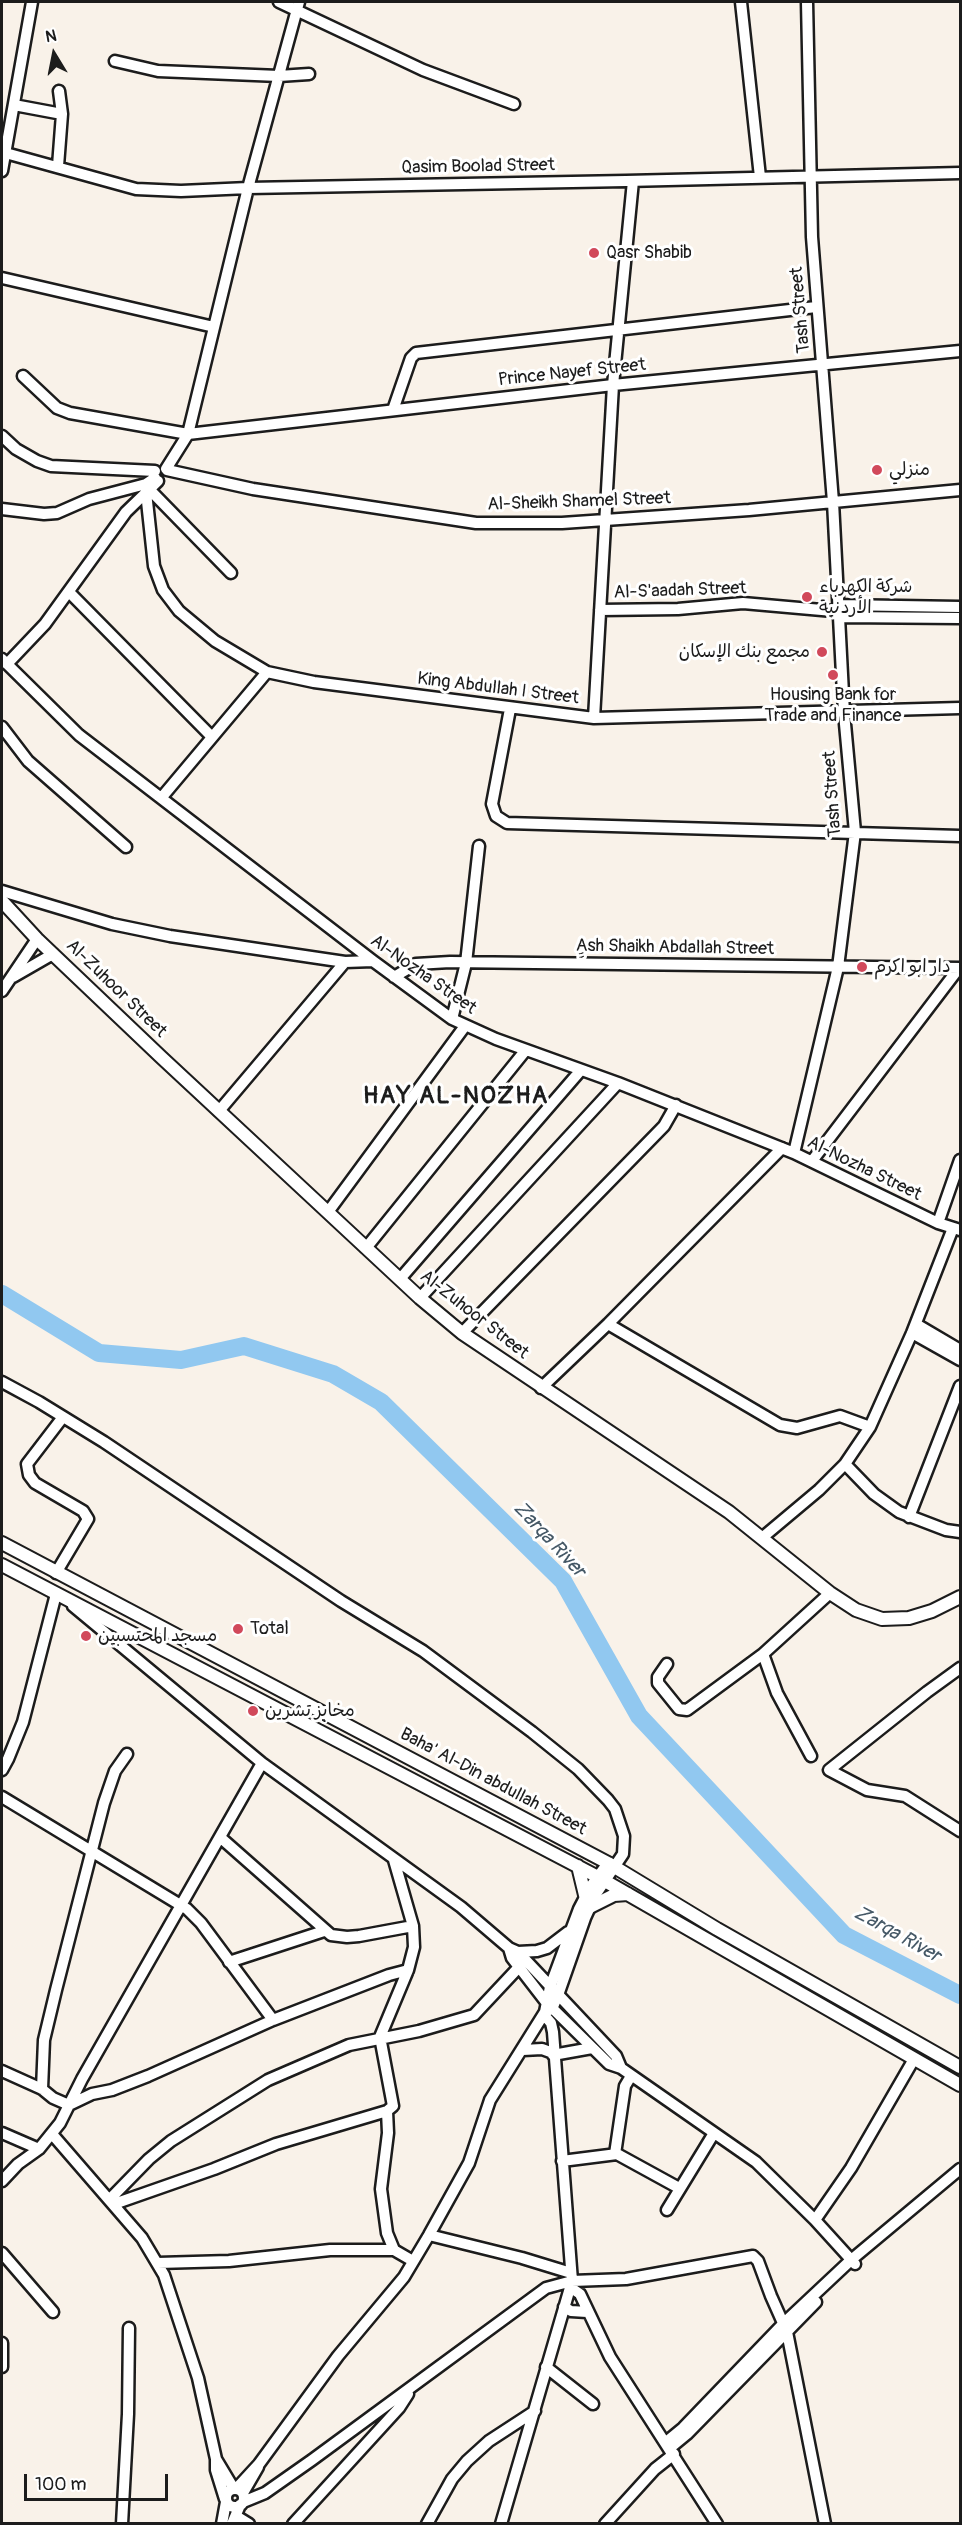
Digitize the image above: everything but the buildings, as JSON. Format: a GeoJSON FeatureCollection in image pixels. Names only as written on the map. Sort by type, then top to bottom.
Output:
{"type":"FeatureCollection","features":[{"type":"Feature","properties":{"kind":"main road","name":"Al-Zuhoor Street"},"geometry":{"type":"LineString","coordinates":[[2,901],[37,939],[219,1111],[420,1298],[462,1333],[763,1537],[830,1593],[856,1610],[882,1619],[921,1616],[960,1597]]}},
{"type":"Feature","properties":{"kind":"main road","name":"Baha' Al-Din abdullah Street"},"geometry":{"type":"LineString","coordinates":[[2,1543],[612,1866],[717,1929],[960,2067]]}},
{"type":"Feature","properties":{"kind":"main road","name":"Baha' Al-Din abdullah Street"},"geometry":{"type":"LineString","coordinates":[[2,1565],[578,1866],[960,2085]]}},
{"type":"Feature","properties":{"kind":"main road"},"geometry":{"type":"LineString","coordinates":[[578,1866],[588,1901],[628,1894]]}},
{"type":"Feature","properties":{"kind":"street"},"geometry":{"type":"LineString","coordinates":[[2,171],[3,152],[14,105],[32,2]]}},
{"type":"Feature","properties":{"kind":"street"},"geometry":{"type":"LineString","coordinates":[[279,2],[298,5],[423,70],[514,104]]}},
{"type":"Feature","properties":{"kind":"street"},"geometry":{"type":"LineString","coordinates":[[741,2],[760,177]]}},
{"type":"Feature","properties":{"kind":"street","name":"Tash Street"},"geometry":{"type":"LineString","coordinates":[[794,1153],[838,967],[855,832],[844,712],[823,364],[816,307],[810,176],[807,2]]}},
{"type":"Feature","properties":{"kind":"street"},"geometry":{"type":"LineString","coordinates":[[4,661],[45,624],[126,512],[148,491],[188,434],[248,188],[298,5]]}},
{"type":"Feature","properties":{"kind":"street"},"geometry":{"type":"LineString","coordinates":[[115,61],[158,70],[279,76],[309,74]]}},
{"type":"Feature","properties":{"kind":"street"},"geometry":{"type":"LineString","coordinates":[[58,166],[62,114],[59,91]]}},
{"type":"Feature","properties":{"kind":"street"},"geometry":{"type":"LineString","coordinates":[[14,105],[62,114]]}},
{"type":"Feature","properties":{"kind":"street","name":"Qasim Boolad Street"},"geometry":{"type":"LineString","coordinates":[[3,152],[136,189],[181,191],[960,172]]}},
{"type":"Feature","properties":{"kind":"street"},"geometry":{"type":"LineString","coordinates":[[594,718],[613,385],[633,181]]}},
{"type":"Feature","properties":{"kind":"street"},"geometry":{"type":"LineString","coordinates":[[2,278],[214,327]]}},
{"type":"Feature","properties":{"kind":"street"},"geometry":{"type":"LineString","coordinates":[[393,410],[411,358],[416,353],[816,307]]}},
{"type":"Feature","properties":{"kind":"street","name":"Prince Nayef Street"},"geometry":{"type":"LineString","coordinates":[[23,376],[57,408],[70,414],[188,434],[613,385],[960,351]]}},
{"type":"Feature","properties":{"kind":"street","name":"Al-Sheikh Shamel Street"},"geometry":{"type":"LineString","coordinates":[[2,436],[16,449],[51,466],[160,474],[477,523],[552,523],[960,490]]}},
{"type":"Feature","properties":{"kind":"street"},"geometry":{"type":"LineString","coordinates":[[2,509],[57,513],[89,500],[138,486],[160,474]]}},
{"type":"Feature","properties":{"kind":"street"},"geometry":{"type":"LineString","coordinates":[[148,491],[231,573]]}},
{"type":"Feature","properties":{"kind":"street","name":"King Abdullah I Street"},"geometry":{"type":"LineString","coordinates":[[148,491],[154,566],[163,590],[179,611],[215,642],[267,672],[314,682],[594,718],[960,708]]}},
{"type":"Feature","properties":{"kind":"street"},"geometry":{"type":"LineString","coordinates":[[69,592],[211,736]]}},
{"type":"Feature","properties":{"kind":"street","name":"Al-S'aadah Street"},"geometry":{"type":"LineString","coordinates":[[600,610],[678,609],[743,603],[960,618]]}},
{"type":"Feature","properties":{"kind":"street","name":"Al-S'aadah Street"},"geometry":{"type":"LineString","coordinates":[[838,611],[960,607]]}},
{"type":"Feature","properties":{"kind":"street","name":"Al-Nozha Street"},"geometry":{"type":"LineString","coordinates":[[4,661],[79,735],[452,1019],[525,1051],[618,1083],[782,1148],[938,1223],[957,1229]]}},
{"type":"Feature","properties":{"kind":"street"},"geometry":{"type":"LineString","coordinates":[[162,797],[267,672]]}},
{"type":"Feature","properties":{"kind":"street"},"geometry":{"type":"LineString","coordinates":[[510,709],[492,804],[496,816],[507,823],[960,836]]}},
{"type":"Feature","properties":{"kind":"street"},"geometry":{"type":"LineString","coordinates":[[2,728],[28,761],[126,848]]}},
{"type":"Feature","properties":{"kind":"street"},"geometry":{"type":"LineString","coordinates":[[452,1019],[466,963],[479,846]]}},
{"type":"Feature","properties":{"kind":"street"},"geometry":{"type":"LineString","coordinates":[[2,891],[112,924],[147,932],[345,962],[373,961]]}},
{"type":"Feature","properties":{"kind":"street"},"geometry":{"type":"LineString","coordinates":[[2,991],[13,978],[37,939]]}},
{"type":"Feature","properties":{"kind":"street"},"geometry":{"type":"LineString","coordinates":[[13,978],[53,954]]}},
{"type":"Feature","properties":{"kind":"street"},"geometry":{"type":"LineString","coordinates":[[219,1111],[345,962]]}},
{"type":"Feature","properties":{"kind":"street","name":"ِِAsh Shaikh Abdallah Street"},"geometry":{"type":"LineString","coordinates":[[394,977],[416,964],[466,963],[960,968]]}},
{"type":"Feature","properties":{"kind":"street"},"geometry":{"type":"LineString","coordinates":[[812,1161],[960,968]]}},
{"type":"Feature","properties":{"kind":"street"},"geometry":{"type":"LineString","coordinates":[[328,1212],[465,1026]]}},
{"type":"Feature","properties":{"kind":"street"},"geometry":{"type":"LineString","coordinates":[[366,1248],[525,1051]]}},
{"type":"Feature","properties":{"kind":"street"},"geometry":{"type":"LineString","coordinates":[[400,1279],[581,1070]]}},
{"type":"Feature","properties":{"kind":"street"},"geometry":{"type":"LineString","coordinates":[[420,1298],[618,1083]]}},
{"type":"Feature","properties":{"kind":"street"},"geometry":{"type":"LineString","coordinates":[[462,1333],[663,1126],[676,1105]]}},
{"type":"Feature","properties":{"kind":"street"},"geometry":{"type":"LineString","coordinates":[[541,1388],[608,1324],[782,1148]]}},
{"type":"Feature","properties":{"kind":"street"},"geometry":{"type":"LineString","coordinates":[[938,1223],[960,1160]]}},
{"type":"Feature","properties":{"kind":"street"},"geometry":{"type":"LineString","coordinates":[[763,1537],[819,1490],[845,1464],[870,1427],[957,1229]]}},
{"type":"Feature","properties":{"kind":"street"},"geometry":{"type":"LineString","coordinates":[[608,1324],[780,1425],[797,1428],[840,1416],[870,1427]]}},
{"type":"Feature","properties":{"kind":"street"},"geometry":{"type":"LineString","coordinates":[[914,1329],[960,1350]]}},
{"type":"Feature","properties":{"kind":"street"},"geometry":{"type":"LineString","coordinates":[[914,1329],[960,1360]]}},
{"type":"Feature","properties":{"kind":"street"},"geometry":{"type":"LineString","coordinates":[[2,1382],[63,1417],[145,1469],[341,1601],[423,1651],[578,1769],[608,1800],[618,1817],[624,1836],[623,1854],[601,1879],[570,1930],[554,1991]]}},
{"type":"Feature","properties":{"kind":"street"},"geometry":{"type":"LineString","coordinates":[[909,1517],[960,1386]]}},
{"type":"Feature","properties":{"kind":"street"},"geometry":{"type":"LineString","coordinates":[[56,1573],[88,1519],[83,1511],[35,1483],[29,1475],[27,1464],[63,1417]]}},
{"type":"Feature","properties":{"kind":"street"},"geometry":{"type":"LineString","coordinates":[[845,1464],[874,1494],[909,1517],[946,1530],[960,1532]]}},
{"type":"Feature","properties":{"kind":"street"},"geometry":{"type":"LineString","coordinates":[[667,1664],[658,1677],[658,1683],[683,1711],[763,1654],[830,1593]]}},
{"type":"Feature","properties":{"kind":"street"},"geometry":{"type":"LineString","coordinates":[[2,1770],[9,1759],[23,1722],[59,1595],[262,1763],[460,1907],[513,1950],[615,2056],[621,2068]]}},
{"type":"Feature","properties":{"kind":"street"},"geometry":{"type":"LineString","coordinates":[[763,1654],[777,1694],[811,1756]]}},
{"type":"Feature","properties":{"kind":"street"},"geometry":{"type":"LineString","coordinates":[[960,1668],[829,1770],[867,1790],[904,1796],[960,1831]]}},
{"type":"Feature","properties":{"kind":"street"},"geometry":{"type":"LineString","coordinates":[[42,2089],[44,2046],[49,2017],[109,1786],[127,1754]]}},
{"type":"Feature","properties":{"kind":"street"},"geometry":{"type":"LineString","coordinates":[[2,2181],[18,2164],[39,2149],[52,2134],[262,1763]]}},
{"type":"Feature","properties":{"kind":"street"},"geometry":{"type":"LineString","coordinates":[[2,1797],[182,1906],[201,1923],[273,2020]]}},
{"type":"Feature","properties":{"kind":"street"},"geometry":{"type":"LineString","coordinates":[[221,1838],[331,1935],[347,1937],[413,1926]]}},
{"type":"Feature","properties":{"kind":"street"},"geometry":{"type":"LineString","coordinates":[[112,2202],[214,2169],[276,2144],[393,2108],[380,2037],[408,1970],[414,1947],[413,1926],[394,1860]]}},
{"type":"Feature","properties":{"kind":"street"},"geometry":{"type":"LineString","coordinates":[[238,2502],[259,2463],[339,2356],[404,2277],[414,2261],[469,2163],[490,2100],[547,2009],[588,1901]]}},
{"type":"Feature","properties":{"kind":"street"},"geometry":{"type":"LineString","coordinates":[[513,1950],[537,1951],[546,1948],[570,1930]]}},
{"type":"Feature","properties":{"kind":"street"},"geometry":{"type":"LineString","coordinates":[[229,1962],[324,1931]]}},
{"type":"Feature","properties":{"kind":"street"},"geometry":{"type":"LineString","coordinates":[[513,1950],[519,1967],[547,2009],[609,2064],[621,2068],[756,2162],[815,2220],[853,2262]]}},
{"type":"Feature","properties":{"kind":"street"},"geometry":{"type":"LineString","coordinates":[[112,2202],[149,2159],[171,2140],[267,2080],[340,2048],[380,2037],[419,2031],[474,2015],[519,1967]]}},
{"type":"Feature","properties":{"kind":"street"},"geometry":{"type":"LineString","coordinates":[[2,2071],[42,2089],[53,2098],[69,2105],[92,2094],[112,2090],[148,2076],[273,2020],[389,1975],[408,1970]]}},
{"type":"Feature","properties":{"kind":"street"},"geometry":{"type":"LineString","coordinates":[[501,2523],[536,2411],[571,2280],[552,2026],[547,2009]]}},
{"type":"Feature","properties":{"kind":"street"},"geometry":{"type":"LineString","coordinates":[[523,2050],[542,2049],[553,2054],[592,2048]]}},
{"type":"Feature","properties":{"kind":"street"},"geometry":{"type":"LineString","coordinates":[[815,2220],[851,2168],[914,2059]]}},
{"type":"Feature","properties":{"kind":"street"},"geometry":{"type":"LineString","coordinates":[[615,2154],[625,2086],[631,2076]]}},
{"type":"Feature","properties":{"kind":"street"},"geometry":{"type":"LineString","coordinates":[[387,2111],[388,2133],[381,2189],[387,2233],[394,2250]]}},
{"type":"Feature","properties":{"kind":"street"},"geometry":{"type":"LineString","coordinates":[[2,2133],[39,2149]]}},
{"type":"Feature","properties":{"kind":"street"},"geometry":{"type":"LineString","coordinates":[[667,2210],[714,2133]]}},
{"type":"Feature","properties":{"kind":"street"},"geometry":{"type":"LineString","coordinates":[[52,2134],[142,2238],[158,2263],[169,2286],[188,2345],[216,2459],[249,2523]]}},
{"type":"Feature","properties":{"kind":"street"},"geometry":{"type":"LineString","coordinates":[[562,2161],[615,2154],[679,2188]]}},
{"type":"Feature","properties":{"kind":"street"},"geometry":{"type":"LineString","coordinates":[[609,2522],[670,2448],[687,2434],[785,2328],[853,2262],[960,2169]]}},
{"type":"Feature","properties":{"kind":"street"},"geometry":{"type":"LineString","coordinates":[[853,2262],[960,2178]]}},
{"type":"Feature","properties":{"kind":"street"},"geometry":{"type":"LineString","coordinates":[[429,2235],[522,2258],[571,2280],[627,2385],[717,2523]]}},
{"type":"Feature","properties":{"kind":"street"},"geometry":{"type":"LineString","coordinates":[[158,2263],[229,2261],[330,2250],[394,2250],[414,2261]]}},
{"type":"Feature","properties":{"kind":"street"},"geometry":{"type":"LineString","coordinates":[[2,2253],[53,2312]]}},
{"type":"Feature","properties":{"kind":"street"},"geometry":{"type":"LineString","coordinates":[[216,2459],[216,2470],[226,2500],[232,2506],[269,2488],[410,2391],[537,2293],[571,2280],[626,2278],[753,2256],[758,2261],[785,2328],[825,2523]]}},
{"type":"Feature","properties":{"kind":"street"},"geometry":{"type":"LineString","coordinates":[[564,2307],[587,2312]]}},
{"type":"Feature","properties":{"kind":"street"},"geometry":{"type":"LineString","coordinates":[[122,2523],[128,2414],[129,2328]]}},
{"type":"Feature","properties":{"kind":"street"},"geometry":{"type":"LineString","coordinates":[[2,2343],[2,2367]]}},
{"type":"Feature","properties":{"kind":"street"},"geometry":{"type":"LineString","coordinates":[[546,2367],[593,2404]]}},
{"type":"Feature","properties":{"kind":"street"},"geometry":{"type":"LineString","coordinates":[[293,2523],[399,2408],[410,2391]]}},
{"type":"Feature","properties":{"kind":"street"},"geometry":{"type":"LineString","coordinates":[[427,2523],[452,2479],[467,2461],[489,2441],[536,2411]]}},
{"type":"Feature","properties":{"kind":"street"},"geometry":{"type":"LineString","coordinates":[[222,2523],[227,2493],[238,2502]]}},
{"type":"Feature","properties":{"kind":"waterway","name":"Zarqa River"},"geometry":{"type":"LineString","coordinates":[[2,1294],[99,1353],[181,1360],[244,1346],[333,1374],[381,1402],[563,1581],[639,1716],[844,1935],[960,1995]]}},
{"type":"Feature","properties":{"kind":"place","name":"Qasr Shabib"},"geometry":{"type":"Point","coordinates":[594,253]}},
{"type":"Feature","properties":{"kind":"place","name":"منزلي"},"geometry":{"type":"Point","coordinates":[877,470]}},
{"type":"Feature","properties":{"kind":"place","name":"شركة الكهرباء الأردنية"},"geometry":{"type":"Point","coordinates":[807,597]}},
{"type":"Feature","properties":{"kind":"place","name":"مجمع بنك الإسكان"},"geometry":{"type":"Point","coordinates":[822,652]}},
{"type":"Feature","properties":{"kind":"place","name":"Housing Bank for Trade and Finance"},"geometry":{"type":"Point","coordinates":[833,675]}},
{"type":"Feature","properties":{"kind":"place","name":"دار ابو اكرم"},"geometry":{"type":"Point","coordinates":[862,967]}},
{"type":"Feature","properties":{"kind":"place","name":"Total"},"geometry":{"type":"Point","coordinates":[238,1629]}},
{"type":"Feature","properties":{"kind":"place","name":"مسجد المحتسبين"},"geometry":{"type":"Point","coordinates":[86,1636]}},
{"type":"Feature","properties":{"kind":"place","name":"مخابز تشرين"},"geometry":{"type":"Point","coordinates":[253,1711]}},
{"type":"Feature","properties":{"kind":"district","name":"HAY AL-NOZHA"},"geometry":{"type":"Point","coordinates":[456,1097]}}]}
